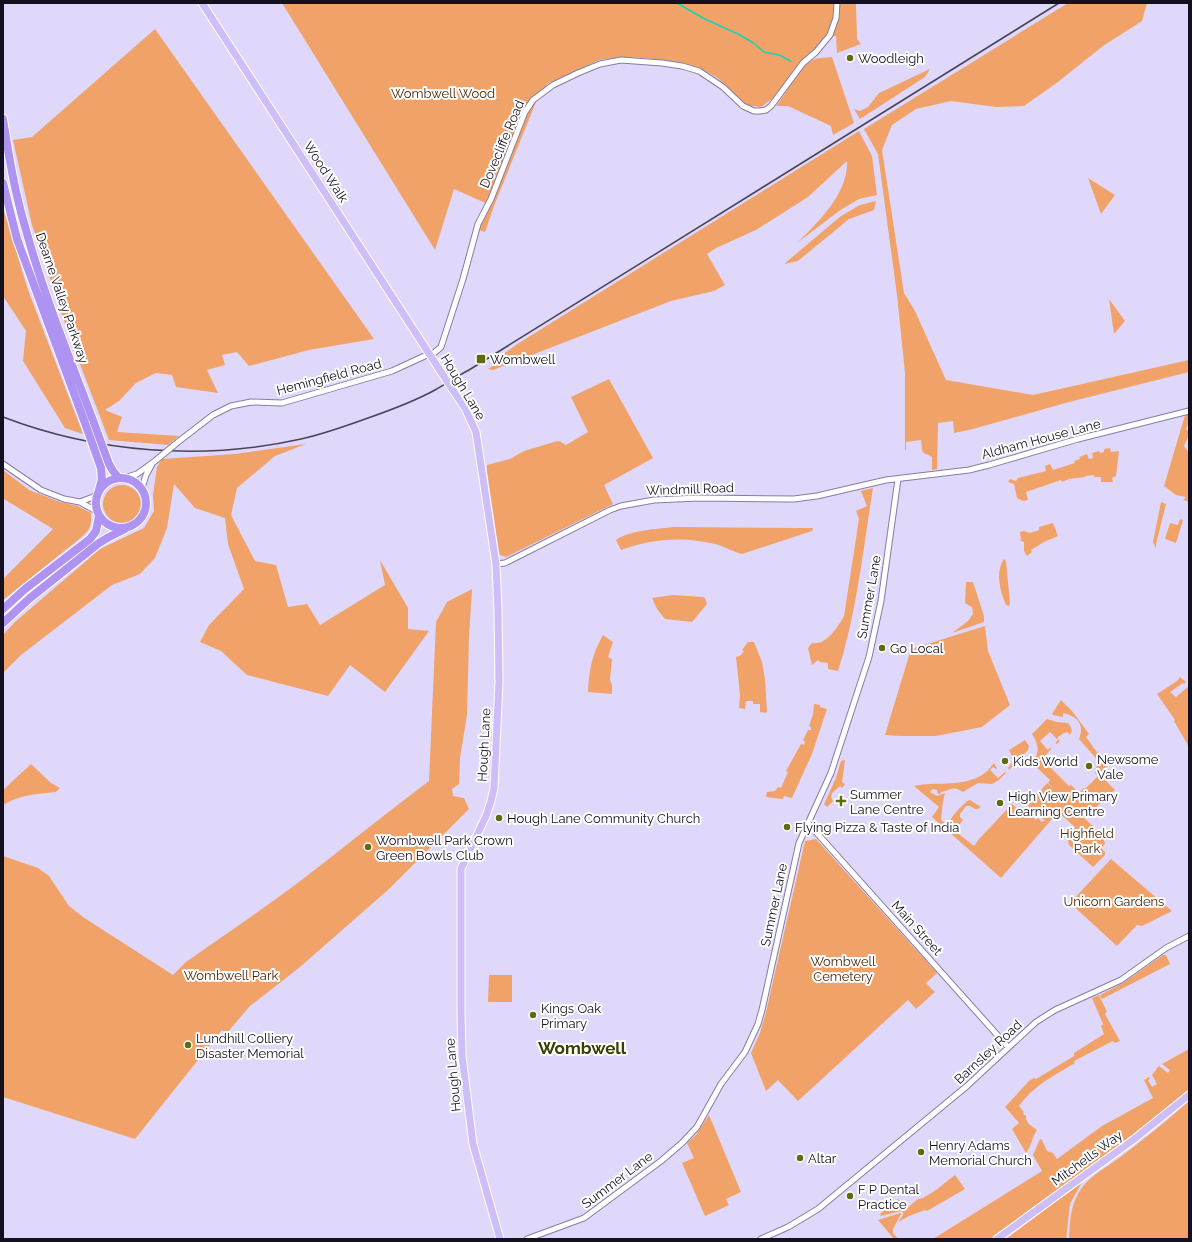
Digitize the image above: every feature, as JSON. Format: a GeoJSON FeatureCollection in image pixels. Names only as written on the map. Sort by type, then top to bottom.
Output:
{"type":"FeatureCollection","features":[{"type":"Feature","properties":{"kind":"highway","name":"Dearne Valley Parkway"},"geometry":{"type":"LineString","coordinates":[[3,119],[14,182],[26,230],[45,294],[109,464],[113,471],[122,478]]}},
{"type":"Feature","properties":{"kind":"highway","name":"Dearne Valley Parkway"},"geometry":{"type":"LineString","coordinates":[[3,183],[17,239],[101,468],[102,479],[99,492]]}},
{"type":"Feature","properties":{"kind":"highway"},"geometry":{"type":"LineString","coordinates":[[3,609],[25,589],[90,539],[96,531],[98,514],[96,502],[99,492],[108,482],[122,478],[134,481],[142,488],[146,498],[146,510],[140,521],[109,536],[99,543],[30,598],[3,623]]}},
{"type":"Feature","properties":{"kind":"highway"},"geometry":{"type":"LineString","coordinates":[[98,514],[107,524],[112,527],[124,529],[129,527]]}},
{"type":"Feature","properties":{"kind":"main road","name":"Wood Walk"},"geometry":{"type":"LineString","coordinates":[[202,3],[429,354]]}},
{"type":"Feature","properties":{"kind":"main road","name":"Hough Lane"},"geometry":{"type":"LineString","coordinates":[[429,354],[465,408],[476,432],[496,564],[499,630],[499,682],[494,788],[486,816],[465,857],[461,869],[462,1056],[472,1144],[500,1239]]}},
{"type":"Feature","properties":{"kind":"main road","name":"Mitchells Way"},"geometry":{"type":"LineString","coordinates":[[997,1239],[1133,1140],[1189,1095]]}},
{"type":"Feature","properties":{"kind":"street","name":"Dovecliffe Road"},"geometry":{"type":"LineString","coordinates":[[429,354],[434,353],[441,347],[463,279],[478,224],[491,199],[525,112],[533,100],[559,82],[578,72],[600,64],[621,60],[643,61],[682,66],[699,71],[722,87],[742,106],[754,111],[760,111],[771,106],[803,63],[816,52],[830,35],[836,18],[837,3]]}},
{"type":"Feature","properties":{"kind":"street","name":"Hemingfield Road"},"geometry":{"type":"LineString","coordinates":[[122,478],[137,474],[213,415],[230,406],[251,402],[282,403],[392,371],[429,354]]}},
{"type":"Feature","properties":{"kind":"street","name":"Aldham House Lane"},"geometry":{"type":"LineString","coordinates":[[898,479],[969,470],[1078,439],[1189,411]]}},
{"type":"Feature","properties":{"kind":"street","name":"Hemingfield Road"},"geometry":{"type":"LineString","coordinates":[[142,488],[146,474],[154,461]]}},
{"type":"Feature","properties":{"kind":"street"},"geometry":{"type":"LineString","coordinates":[[3,464],[41,490],[64,499],[80,502],[98,514]]}},
{"type":"Feature","properties":{"kind":"street","name":"Windmill Road"},"geometry":{"type":"LineString","coordinates":[[496,564],[505,563],[610,510],[621,506],[654,500],[807,497],[898,479]]}},
{"type":"Feature","properties":{"kind":"street","name":"Summer Lane"},"geometry":{"type":"LineString","coordinates":[[527,1239],[584,1218],[661,1161],[682,1143],[697,1127],[721,1084],[746,1052],[758,1024],[762,1010],[802,833],[808,825],[839,753],[869,656],[881,601],[898,479]]}},
{"type":"Feature","properties":{"kind":"street"},"geometry":{"type":"LineString","coordinates":[[80,502],[93,497],[99,492]]}},
{"type":"Feature","properties":{"kind":"street","name":"Main Street"},"geometry":{"type":"LineString","coordinates":[[808,825],[816,832],[1008,1047]]}},
{"type":"Feature","properties":{"kind":"street","name":"Barnsley Road"},"geometry":{"type":"LineString","coordinates":[[761,1239],[795,1223],[818,1209],[967,1086],[1036,1022],[1069,1003],[1121,980],[1166,948],[1189,936]]}},
{"type":"Feature","properties":{"kind":"green space","name":"Wombwell Wood"},"geometry":{"type":"Polygon","coordinates":[[[282,3],[856,3],[857,39],[861,44],[837,53],[836,36],[829,36],[780,93],[761,107],[745,105],[718,78],[700,68],[682,63],[646,58],[621,57],[599,60],[547,84],[536,102],[485,232],[479,230],[490,205],[454,189],[435,250],[282,3]]]}},
{"type":"Feature","properties":{"kind":"green space"},"geometry":{"type":"Polygon","coordinates":[[[1068,3],[1147,3],[1142,21],[1103,46],[1058,82],[1024,106],[996,107],[951,101],[916,109],[892,125],[882,150],[904,293],[915,311],[946,380],[1033,395],[1189,360],[1189,372],[954,433],[953,421],[938,423],[937,469],[932,470],[932,457],[923,452],[921,440],[906,442],[905,451],[905,373],[897,295],[878,154],[864,129],[1068,3]]]}},
{"type":"Feature","properties":{"kind":"green space"},"geometry":{"type":"Polygon","coordinates":[[[155,29],[374,339],[309,350],[249,366],[237,352],[222,355],[225,365],[207,370],[218,393],[176,387],[172,375],[156,373],[136,383],[119,401],[105,410],[122,417],[117,432],[179,436],[168,445],[109,440],[70,338],[32,225],[13,140],[32,137],[155,29]]]}},
{"type":"Feature","properties":{"kind":"green space"},"geometry":{"type":"Polygon","coordinates":[[[832,57],[854,123],[833,135],[831,126],[788,106],[776,106],[797,74],[807,64],[817,58],[832,57]]]}},
{"type":"Feature","properties":{"kind":"green space"},"geometry":{"type":"Polygon","coordinates":[[[930,69],[925,77],[860,119],[854,109],[860,111],[868,107],[879,93],[930,69]]]}},
{"type":"Feature","properties":{"kind":"green space"},"geometry":{"type":"Polygon","coordinates":[[[859,131],[872,156],[877,195],[859,199],[839,211],[797,243],[831,206],[843,185],[847,161],[808,197],[756,230],[716,248],[707,254],[725,285],[714,291],[671,301],[493,370],[488,369],[504,358],[502,355],[519,343],[859,131]]]}},
{"type":"Feature","properties":{"kind":"green space"},"geometry":{"type":"Polygon","coordinates":[[[1088,178],[1115,195],[1101,214],[1088,178]]]}},
{"type":"Feature","properties":{"kind":"green space"},"geometry":{"type":"Polygon","coordinates":[[[876,201],[874,210],[849,219],[798,261],[784,264],[841,216],[860,205],[876,201]]]}},
{"type":"Feature","properties":{"kind":"green space"},"geometry":{"type":"Polygon","coordinates":[[[3,208],[28,290],[83,434],[65,428],[23,361],[26,331],[3,296],[3,208]]]}},
{"type":"Feature","properties":{"kind":"green space"},"geometry":{"type":"Polygon","coordinates":[[[1109,299],[1125,321],[1114,334],[1109,299]]]}},
{"type":"Feature","properties":{"kind":"green space"},"geometry":{"type":"Polygon","coordinates":[[[609,379],[653,458],[604,485],[613,504],[506,557],[500,555],[487,465],[510,459],[524,451],[554,442],[559,441],[566,445],[588,432],[571,397],[609,379]]]}},
{"type":"Feature","properties":{"kind":"green space"},"geometry":{"type":"Polygon","coordinates":[[[1189,414],[1189,424],[1186,429],[1189,432],[1184,446],[1189,453],[1189,502],[1183,500],[1186,497],[1176,495],[1164,486],[1185,415],[1189,414]]]}},
{"type":"Feature","properties":{"kind":"green space"},"geometry":{"type":"Polygon","coordinates":[[[306,444],[275,456],[237,488],[231,515],[255,561],[276,565],[288,607],[307,604],[320,625],[385,585],[380,560],[408,608],[408,629],[429,631],[385,692],[350,665],[328,696],[247,675],[221,651],[200,642],[209,625],[244,589],[228,544],[225,518],[195,508],[174,484],[167,528],[155,558],[140,574],[112,585],[21,655],[3,673],[3,635],[15,622],[100,549],[144,528],[154,511],[153,495],[157,467],[162,459],[235,454],[306,444]]]}},
{"type":"Feature","properties":{"kind":"green space"},"geometry":{"type":"Polygon","coordinates":[[[1110,448],[1111,452],[1119,451],[1116,476],[1112,478],[1113,482],[1101,482],[1101,477],[1094,477],[1094,475],[1069,479],[1062,482],[1061,480],[1026,492],[1028,500],[1023,501],[1017,498],[1014,484],[1008,482],[1010,479],[1016,481],[1018,478],[1046,471],[1045,466],[1050,464],[1053,470],[1075,463],[1074,461],[1080,459],[1079,457],[1087,454],[1089,459],[1093,458],[1092,453],[1099,451],[1100,453],[1104,452],[1104,449],[1110,448]]]}},
{"type":"Feature","properties":{"kind":"green space"},"geometry":{"type":"Polygon","coordinates":[[[3,470],[29,490],[60,502],[78,506],[91,513],[91,518],[89,529],[85,534],[3,600],[3,579],[53,529],[4,499],[3,470]]]}},
{"type":"Feature","properties":{"kind":"green space"},"geometry":{"type":"Polygon","coordinates":[[[118,485],[126,485],[136,490],[140,497],[140,511],[136,518],[126,523],[118,523],[108,518],[106,515],[103,508],[103,500],[108,490],[111,488],[118,485]]]}},
{"type":"Feature","properties":{"kind":"green space"},"geometry":{"type":"Polygon","coordinates":[[[873,488],[855,603],[845,649],[838,671],[828,669],[828,663],[820,662],[818,660],[812,665],[808,648],[812,643],[822,642],[827,639],[844,616],[859,519],[856,511],[867,506],[861,491],[873,488]]]}},
{"type":"Feature","properties":{"kind":"green space"},"geometry":{"type":"Polygon","coordinates":[[[1161,502],[1166,504],[1156,549],[1153,542],[1161,502]]]}},
{"type":"Feature","properties":{"kind":"green space"},"geometry":{"type":"Polygon","coordinates":[[[1180,519],[1183,520],[1176,543],[1165,539],[1170,523],[1178,525],[1180,519]]]}},
{"type":"Feature","properties":{"kind":"green space"},"geometry":{"type":"Polygon","coordinates":[[[1053,523],[1058,536],[1031,550],[1032,552],[1027,556],[1024,551],[1024,542],[1021,541],[1020,532],[1024,531],[1030,533],[1039,530],[1039,527],[1053,523]]]}},
{"type":"Feature","properties":{"kind":"green space"},"geometry":{"type":"Polygon","coordinates":[[[674,527],[813,528],[812,531],[742,554],[707,542],[682,539],[645,543],[621,550],[616,540],[636,532],[674,527]]]}},
{"type":"Feature","properties":{"kind":"green space"},"geometry":{"type":"Polygon","coordinates":[[[1004,559],[1006,561],[1009,606],[1006,605],[999,582],[1001,564],[1004,559]]]}},
{"type":"Feature","properties":{"kind":"green space"},"geometry":{"type":"Polygon","coordinates":[[[966,582],[973,582],[984,616],[984,622],[952,633],[968,621],[973,614],[972,607],[965,603],[966,582]]]}},
{"type":"Feature","properties":{"kind":"green space","name":"Wombwell Park"},"geometry":{"type":"Polygon","coordinates":[[[472,589],[467,715],[460,758],[459,784],[452,789],[453,796],[464,798],[469,809],[389,889],[300,967],[250,1006],[226,1034],[222,1030],[135,1139],[3,1097],[3,856],[38,868],[49,876],[69,906],[83,917],[173,975],[186,962],[315,870],[429,781],[436,622],[447,602],[472,589]]]}},
{"type":"Feature","properties":{"kind":"green space"},"geometry":{"type":"Polygon","coordinates":[[[673,595],[703,597],[705,598],[707,604],[692,622],[665,619],[657,609],[652,598],[673,595]]]}},
{"type":"Feature","properties":{"kind":"green space"},"geometry":{"type":"Polygon","coordinates":[[[985,626],[988,651],[1010,705],[982,727],[936,736],[885,735],[911,649],[985,626]]]}},
{"type":"Feature","properties":{"kind":"green space"},"geometry":{"type":"Polygon","coordinates":[[[603,635],[613,642],[608,657],[612,659],[610,680],[612,685],[612,694],[588,692],[592,662],[596,649],[603,635]]]}},
{"type":"Feature","properties":{"kind":"green space"},"geometry":{"type":"Polygon","coordinates":[[[748,642],[754,642],[762,662],[765,679],[766,713],[760,712],[760,704],[753,704],[753,701],[746,701],[745,709],[739,708],[740,695],[736,657],[741,655],[744,651],[742,650],[748,642]]]}},
{"type":"Feature","properties":{"kind":"green space"},"geometry":{"type":"Polygon","coordinates":[[[1180,677],[1186,682],[1170,692],[1176,697],[1189,686],[1189,747],[1174,721],[1175,720],[1157,694],[1177,681],[1180,677]]]}},
{"type":"Feature","properties":{"kind":"green space","name":"Highfield Park"},"geometry":{"type":"Polygon","coordinates":[[[1061,700],[1072,711],[1089,734],[1086,737],[1107,766],[1099,774],[1115,790],[1084,818],[1102,834],[1105,844],[1101,848],[1105,852],[1105,855],[1093,867],[1069,845],[1068,841],[1075,827],[1058,812],[1001,878],[932,817],[939,807],[914,786],[969,781],[985,773],[994,763],[997,768],[996,769],[993,767],[990,770],[998,778],[1005,772],[1006,773],[992,784],[978,783],[963,792],[954,788],[941,792],[940,794],[938,794],[937,790],[933,789],[930,792],[937,796],[945,793],[941,820],[974,846],[1012,804],[1022,813],[1030,813],[1036,820],[1038,818],[1042,822],[1045,821],[1028,806],[1047,783],[1057,791],[1048,783],[1050,780],[1032,763],[1038,749],[1032,734],[1047,719],[1068,723],[1072,731],[1069,735],[1068,732],[1064,733],[1057,738],[1060,741],[1057,744],[1055,743],[1058,740],[1050,732],[1040,741],[1048,750],[1051,747],[1044,757],[1052,764],[1050,767],[1069,786],[1071,785],[1079,793],[1098,776],[1095,773],[1095,769],[1100,763],[1079,739],[1081,729],[1076,719],[1068,714],[1063,713],[1063,717],[1052,714],[1061,700]]]}},
{"type":"Feature","properties":{"kind":"green space"},"geometry":{"type":"Polygon","coordinates":[[[814,704],[820,705],[820,707],[827,709],[812,754],[792,798],[784,796],[783,799],[766,797],[767,792],[775,791],[778,787],[781,788],[788,772],[786,771],[801,744],[804,745],[805,742],[803,740],[808,730],[811,730],[811,727],[809,726],[813,714],[814,704]]]}},
{"type":"Feature","properties":{"kind":"green space"},"geometry":{"type":"Polygon","coordinates":[[[1025,740],[1029,746],[1028,750],[1009,770],[1008,768],[1014,760],[1009,750],[1025,740]]]}},
{"type":"Feature","properties":{"kind":"green space"},"geometry":{"type":"Polygon","coordinates":[[[845,760],[842,782],[845,784],[842,788],[840,786],[836,789],[831,797],[833,801],[827,807],[824,804],[836,778],[841,761],[845,760]]]}},
{"type":"Feature","properties":{"kind":"green space"},"geometry":{"type":"Polygon","coordinates":[[[31,764],[51,783],[60,788],[56,792],[22,797],[3,805],[3,790],[31,764]]]}},
{"type":"Feature","properties":{"kind":"green space"},"geometry":{"type":"Polygon","coordinates":[[[970,800],[981,807],[975,809],[970,806],[966,806],[960,814],[960,817],[963,820],[956,829],[950,825],[950,822],[956,812],[970,800]]]}},
{"type":"Feature","properties":{"kind":"green space","name":"Wombwell Cemetery"},"geometry":{"type":"Polygon","coordinates":[[[816,839],[937,973],[926,983],[935,992],[916,1009],[908,1000],[798,1101],[778,1080],[766,1091],[751,1053],[760,1033],[766,1012],[805,841],[816,839]]]}},
{"type":"Feature","properties":{"kind":"green space","name":"Unicorn Gardens"},"geometry":{"type":"Polygon","coordinates":[[[1111,859],[1172,911],[1142,926],[1137,925],[1117,946],[1070,903],[1111,859]]]}},
{"type":"Feature","properties":{"kind":"green space"},"geometry":{"type":"Polygon","coordinates":[[[1163,955],[1166,955],[1170,964],[1102,999],[1100,995],[1123,983],[1163,955]]]}},
{"type":"Feature","properties":{"kind":"green space"},"geometry":{"type":"Polygon","coordinates":[[[489,975],[512,975],[512,1002],[488,1002],[489,975]]]}},
{"type":"Feature","properties":{"kind":"green space"},"geometry":{"type":"Polygon","coordinates":[[[1099,995],[1107,1012],[1105,1013],[1106,1016],[1120,1041],[1115,1043],[1113,1041],[1074,1061],[1075,1063],[1038,1087],[1019,1106],[1024,1112],[1024,1115],[1026,1115],[1027,1122],[1037,1130],[1026,1153],[1012,1129],[1019,1123],[1005,1107],[1029,1081],[1034,1078],[1036,1079],[1074,1056],[1074,1053],[1104,1034],[1101,1026],[1103,1024],[1092,998],[1099,995]]]}},
{"type":"Feature","properties":{"kind":"green space"},"geometry":{"type":"Polygon","coordinates":[[[1189,1049],[1189,1091],[1158,1117],[993,1239],[933,1239],[1042,1171],[1033,1155],[1040,1139],[1042,1140],[1047,1151],[1053,1153],[1057,1159],[1102,1126],[1153,1098],[1144,1080],[1149,1077],[1150,1079],[1148,1080],[1152,1087],[1157,1084],[1152,1075],[1159,1066],[1168,1073],[1170,1070],[1162,1064],[1189,1049]]]}},
{"type":"Feature","properties":{"kind":"green space"},"geometry":{"type":"Polygon","coordinates":[[[1189,1101],[1189,1239],[1069,1239],[1073,1205],[1075,1199],[1086,1183],[1146,1137],[1189,1101]]]}},
{"type":"Feature","properties":{"kind":"green space"},"geometry":{"type":"Polygon","coordinates":[[[709,1115],[741,1192],[726,1199],[729,1205],[705,1216],[682,1163],[694,1158],[687,1143],[696,1135],[709,1115]]]}},
{"type":"Feature","properties":{"kind":"green space"},"geometry":{"type":"Polygon","coordinates":[[[955,1175],[965,1189],[927,1211],[925,1210],[909,1216],[898,1222],[903,1215],[903,1212],[901,1211],[881,1216],[880,1214],[898,1199],[907,1208],[918,1199],[923,1198],[936,1190],[955,1175]]]}},
{"type":"Feature","properties":{"kind":"green space"},"geometry":{"type":"Polygon","coordinates":[[[1082,1182],[1070,1204],[1066,1239],[1006,1239],[1082,1182]]]}},
{"type":"Feature","properties":{"kind":"green space"},"geometry":{"type":"Polygon","coordinates":[[[900,1213],[901,1214],[893,1229],[893,1233],[898,1239],[894,1239],[878,1220],[900,1213]]]}},
{"type":"Feature","properties":{"kind":"waterway"},"geometry":{"type":"LineString","coordinates":[[677,3],[703,18],[740,35],[752,42],[764,52],[779,55],[791,61]]}},
{"type":"Feature","properties":{"kind":"railway"},"geometry":{"type":"LineString","coordinates":[[3,417],[75,439],[113,446],[150,450],[188,451],[226,450],[264,446],[301,439],[335,430],[394,409],[439,388],[469,370],[1059,3]]}},
{"type":"Feature","properties":{"kind":"place","name":"Woodleigh"},"geometry":{"type":"Point","coordinates":[850,58]}},
{"type":"Feature","properties":{"kind":"place","name":"Wombwell"},"geometry":{"type":"Point","coordinates":[481,359]}},
{"type":"Feature","properties":{"kind":"place","name":"Go Local"},"geometry":{"type":"Point","coordinates":[882,648]}},
{"type":"Feature","properties":{"kind":"place","name":"Kids World"},"geometry":{"type":"Point","coordinates":[1005,761]}},
{"type":"Feature","properties":{"kind":"place","name":"Newsome Vale"},"geometry":{"type":"Point","coordinates":[1089,766]}},
{"type":"Feature","properties":{"kind":"place","name":"Summer Lane Centre"},"geometry":{"type":"Point","coordinates":[841,801]}},
{"type":"Feature","properties":{"kind":"place","name":"High View Primary Learning Centre"},"geometry":{"type":"Point","coordinates":[1000,803]}},
{"type":"Feature","properties":{"kind":"place","name":"Hough Lane Community Church"},"geometry":{"type":"Point","coordinates":[499,818]}},
{"type":"Feature","properties":{"kind":"place","name":"Flying Pizza & Taste of India"},"geometry":{"type":"Point","coordinates":[787,827]}},
{"type":"Feature","properties":{"kind":"place","name":"Wombwell Park Crown Green Bowls Club"},"geometry":{"type":"Point","coordinates":[368,847]}},
{"type":"Feature","properties":{"kind":"place","name":"Kings Oak Primary"},"geometry":{"type":"Point","coordinates":[533,1015]}},
{"type":"Feature","properties":{"kind":"place","name":"Lundhill Colliery Disaster Memorial"},"geometry":{"type":"Point","coordinates":[188,1045]}},
{"type":"Feature","properties":{"kind":"place","name":"Henry Adams Memorial Church"},"geometry":{"type":"Point","coordinates":[921,1152]}},
{"type":"Feature","properties":{"kind":"place","name":"Altar"},"geometry":{"type":"Point","coordinates":[800,1158]}},
{"type":"Feature","properties":{"kind":"place","name":"F P Dental Practice"},"geometry":{"type":"Point","coordinates":[850,1196]}},
{"type":"Feature","properties":{"kind":"district","name":"Wombwell"},"geometry":{"type":"Point","coordinates":[582,1048]}}]}
